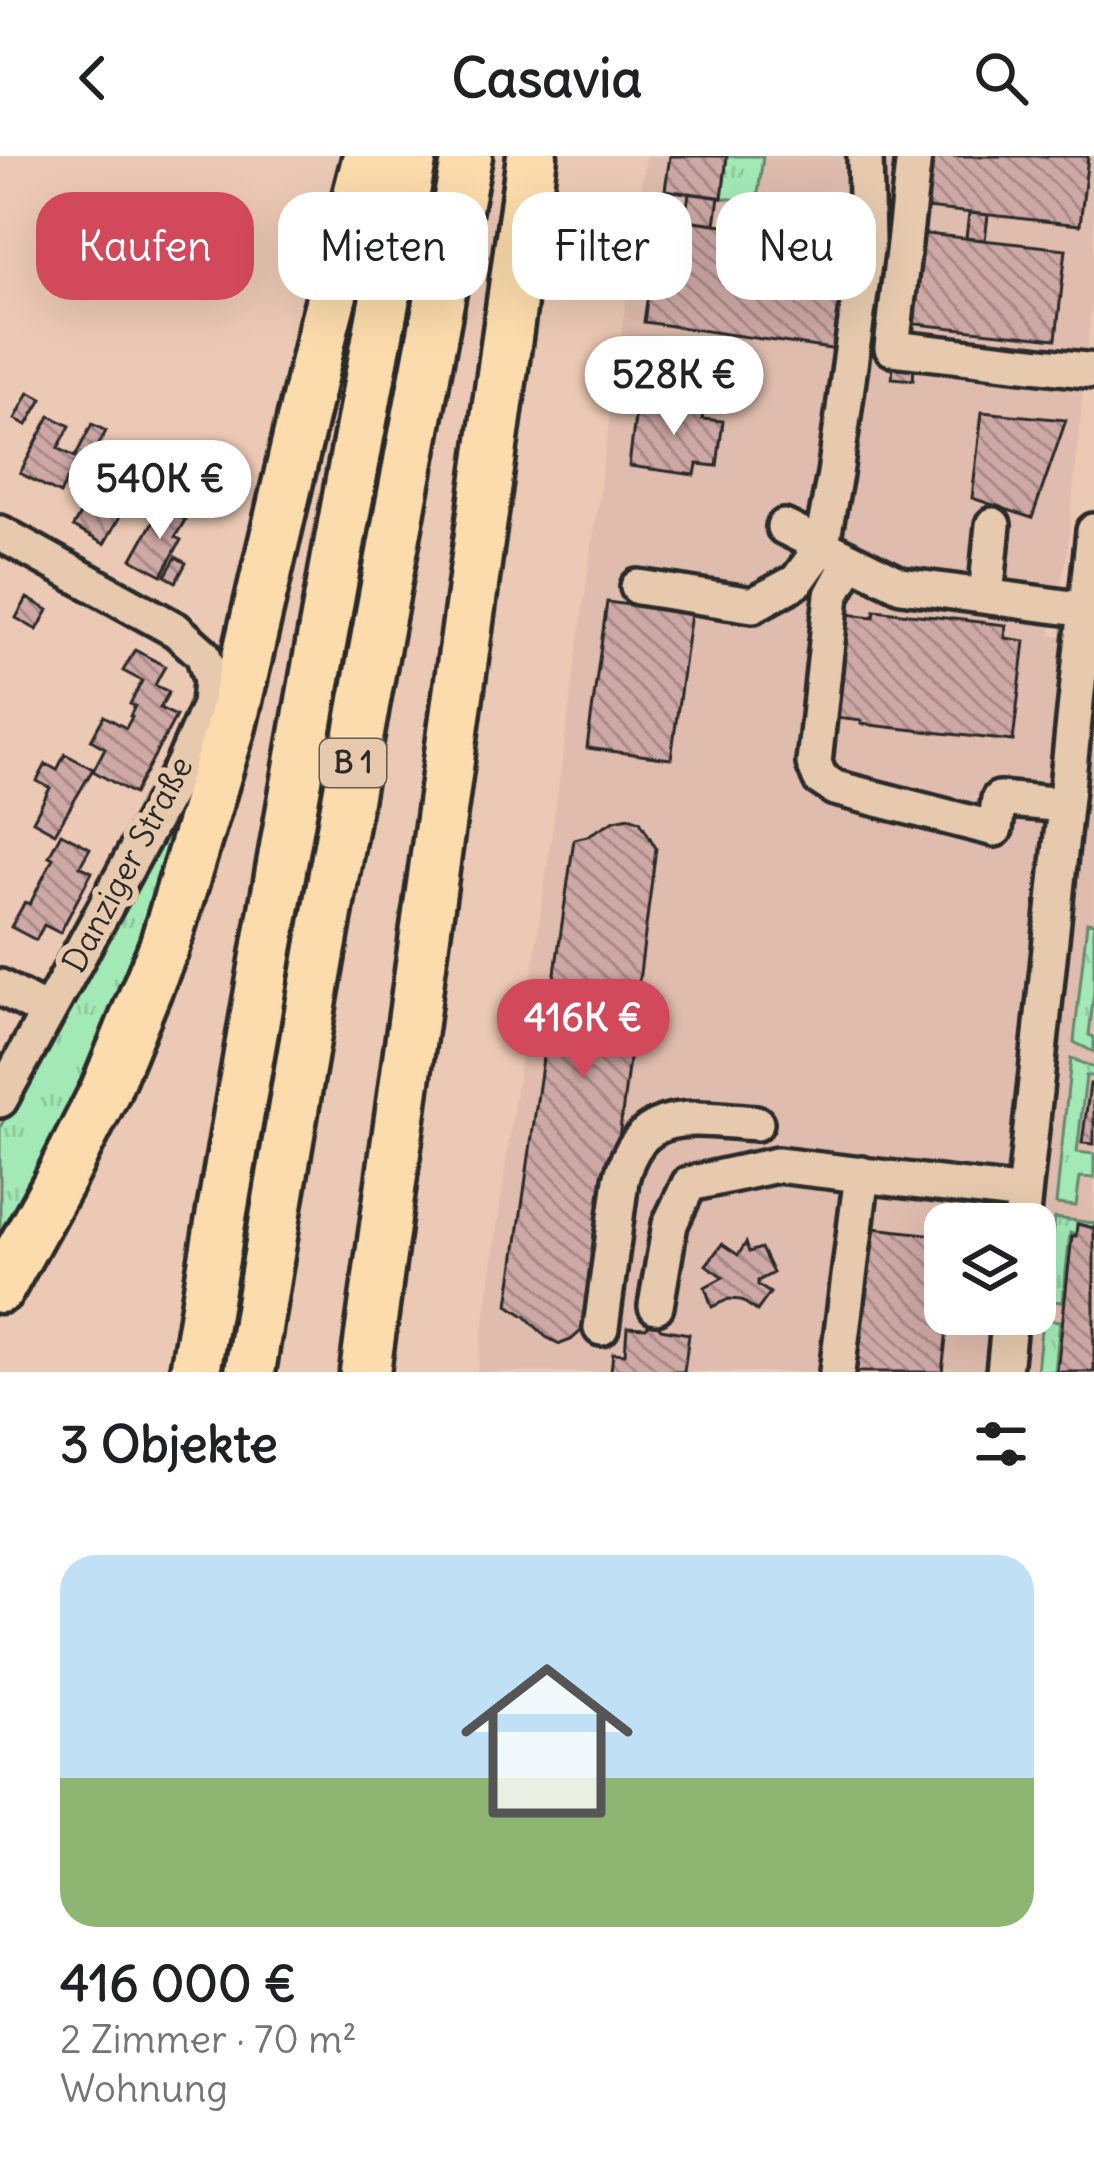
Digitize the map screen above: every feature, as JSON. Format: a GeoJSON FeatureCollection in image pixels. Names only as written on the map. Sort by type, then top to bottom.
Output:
{"type":"FeatureCollection","features":[{"type":"Feature","properties":{"kind":"highway"},"geometry":{"type":"LineString","coordinates":[[0,1288],[105,1091],[164,947],[231,726],[368,156]]}},
{"type":"Feature","properties":{"kind":"highway","name":"B 1"},"geometry":{"type":"LineString","coordinates":[[195,1372],[280,864],[412,156]]}},
{"type":"Feature","properties":{"kind":"highway","name":"B 1"},"geometry":{"type":"LineString","coordinates":[[250,1372],[382,596],[467,156]]}},
{"type":"Feature","properties":{"kind":"highway"},"geometry":{"type":"LineString","coordinates":[[365,1372],[532,156]]}},
{"type":"Feature","properties":{"kind":"street"},"geometry":{"type":"LineString","coordinates":[[865,156],[867,242],[835,474],[836,555],[814,763],[820,778],[835,788],[994,829],[999,799],[1064,806]]}},
{"type":"Feature","properties":{"kind":"street"},"geometry":{"type":"LineString","coordinates":[[914,156],[892,348],[1094,371]]}},
{"type":"Feature","properties":{"kind":"street"},"geometry":{"type":"LineString","coordinates":[[986,596],[992,525]]}},
{"type":"Feature","properties":{"kind":"street"},"geometry":{"type":"LineString","coordinates":[[784,527],[901,586],[1090,602]]}},
{"type":"Feature","properties":{"kind":"street"},"geometry":{"type":"LineString","coordinates":[[1024,1203],[1094,531]]}},
{"type":"Feature","properties":{"kind":"street","name":"Danziger Straße"},"geometry":{"type":"LineString","coordinates":[[0,533],[176,630],[203,654],[211,679],[208,705],[182,767],[0,1100]]}},
{"type":"Feature","properties":{"kind":"street"},"geometry":{"type":"LineString","coordinates":[[638,587],[753,604],[836,555]]}},
{"type":"Feature","properties":{"kind":"street"},"geometry":{"type":"LineString","coordinates":[[0,987],[47,1012]]}},
{"type":"Feature","properties":{"kind":"street"},"geometry":{"type":"LineString","coordinates":[[601,1328],[621,1180],[637,1142],[676,1119],[756,1115],[763,1144],[777,1165]]}},
{"type":"Feature","properties":{"kind":"street"},"geometry":{"type":"LineString","coordinates":[[656,1306],[670,1224],[689,1184],[777,1165],[862,1174],[995,1203]]}},
{"type":"Feature","properties":{"kind":"street"},"geometry":{"type":"LineString","coordinates":[[837,1372],[862,1174]]}},
{"type":"Feature","properties":{"kind":"street"},"geometry":{"type":"LineString","coordinates":[[1004,1372],[1008,1335]]}},
{"type":"Feature","properties":{"kind":"shaded area"},"geometry":{"type":"Polygon","coordinates":[[[646,156],[1094,156],[1094,278],[1067,555],[1050,635],[1094,641],[1094,1372],[477,1372],[626,300],[692,300],[692,192],[641,192],[646,156]]]}},
{"type":"Feature","properties":{"kind":"green space"},"geometry":{"type":"Polygon","coordinates":[[[727,156],[763,156],[758,192],[723,192],[727,156]]]}},
{"type":"Feature","properties":{"kind":"green space"},"geometry":{"type":"Polygon","coordinates":[[[188,787],[170,882],[72,1115],[0,1244],[0,1127],[188,787]]]}},
{"type":"Feature","properties":{"kind":"green space"},"geometry":{"type":"Polygon","coordinates":[[[1087,922],[1094,923],[1089,1035],[1094,1037],[1094,1052],[1074,1042],[1087,922]]]}},
{"type":"Feature","properties":{"kind":"green space"},"geometry":{"type":"Polygon","coordinates":[[[1071,1058],[1094,1068],[1094,1076],[1086,1076],[1077,1152],[1094,1154],[1094,1178],[1080,1177],[1076,1206],[1056,1204],[1071,1058]]]}},
{"type":"Feature","properties":{"kind":"green space"},"geometry":{"type":"Polygon","coordinates":[[[1056,1218],[1094,1223],[1094,1228],[1078,1224],[1076,1233],[1070,1233],[1063,1302],[1056,1301],[1056,1218]]]}},
{"type":"Feature","properties":{"kind":"green space"},"geometry":{"type":"Polygon","coordinates":[[[1056,1321],[1060,1321],[1055,1372],[1037,1372],[1040,1335],[1056,1335],[1056,1321]]]}},
{"type":"Feature","properties":{"kind":"building"},"geometry":{"type":"Polygon","coordinates":[[[670,156],[727,156],[723,192],[716,192],[716,197],[665,190],[670,156]]]}},
{"type":"Feature","properties":{"kind":"building"},"geometry":{"type":"Polygon","coordinates":[[[923,156],[1088,156],[1080,225],[917,207],[923,156]]]}},
{"type":"Feature","properties":{"kind":"building"},"geometry":{"type":"Polygon","coordinates":[[[692,193],[716,197],[715,224],[692,221],[692,193]]]}},
{"type":"Feature","properties":{"kind":"building"},"geometry":{"type":"Polygon","coordinates":[[[969,213],[988,215],[985,240],[966,238],[969,213]]]}},
{"type":"Feature","properties":{"kind":"building"},"geometry":{"type":"Polygon","coordinates":[[[692,221],[716,224],[716,300],[845,300],[838,350],[644,322],[647,300],[692,300],[692,221]]]}},
{"type":"Feature","properties":{"kind":"building"},"geometry":{"type":"Polygon","coordinates":[[[917,233],[1066,249],[1056,339],[906,323],[917,233]]]}},
{"type":"Feature","properties":{"kind":"building"},"geometry":{"type":"Polygon","coordinates":[[[894,356],[915,358],[913,380],[892,378],[894,356]]]}},
{"type":"Feature","properties":{"kind":"building"},"geometry":{"type":"Polygon","coordinates":[[[642,360],[665,363],[662,386],[638,383],[642,360]]]}},
{"type":"Feature","properties":{"kind":"building"},"geometry":{"type":"Polygon","coordinates":[[[29,392],[42,399],[27,425],[15,419],[29,392]]]}},
{"type":"Feature","properties":{"kind":"building"},"geometry":{"type":"Polygon","coordinates":[[[637,400],[704,408],[702,419],[723,421],[717,466],[697,464],[695,475],[629,466],[637,400]]]}},
{"type":"Feature","properties":{"kind":"building"},"geometry":{"type":"Polygon","coordinates":[[[982,412],[1066,420],[1032,518],[972,498],[982,412]]]}},
{"type":"Feature","properties":{"kind":"building"},"geometry":{"type":"Polygon","coordinates":[[[50,416],[70,426],[58,448],[75,457],[92,424],[106,431],[87,467],[76,462],[60,494],[20,473],[50,416]]]}},
{"type":"Feature","properties":{"kind":"building"},"geometry":{"type":"Polygon","coordinates":[[[152,461],[165,468],[144,506],[132,500],[152,461]]]}},
{"type":"Feature","properties":{"kind":"building"},"geometry":{"type":"Polygon","coordinates":[[[165,468],[178,475],[164,501],[151,494],[165,468]]]}},
{"type":"Feature","properties":{"kind":"building"},"geometry":{"type":"Polygon","coordinates":[[[93,490],[125,507],[104,544],[73,527],[93,490]]]}},
{"type":"Feature","properties":{"kind":"building"},"geometry":{"type":"Polygon","coordinates":[[[161,507],[185,520],[175,537],[181,540],[162,575],[132,559],[161,507]]]}},
{"type":"Feature","properties":{"kind":"building"},"geometry":{"type":"Polygon","coordinates":[[[176,557],[186,563],[176,582],[165,576],[176,557]]]}},
{"type":"Feature","properties":{"kind":"building"},"geometry":{"type":"Polygon","coordinates":[[[27,598],[48,610],[37,630],[16,618],[27,598]]]}},
{"type":"Feature","properties":{"kind":"building"},"geometry":{"type":"Polygon","coordinates":[[[607,602],[691,613],[671,759],[587,748],[607,602]]]}},
{"type":"Feature","properties":{"kind":"building"},"geometry":{"type":"Polygon","coordinates":[[[875,610],[1006,625],[1005,638],[1025,641],[1013,741],[827,717],[839,613],[874,617],[875,610]]]}},
{"type":"Feature","properties":{"kind":"building"},"geometry":{"type":"Polygon","coordinates":[[[135,650],[165,666],[155,685],[169,692],[160,708],[176,716],[134,794],[93,771],[105,748],[91,740],[104,716],[126,728],[132,717],[135,706],[130,704],[142,681],[123,671],[135,650]]]}},
{"type":"Feature","properties":{"kind":"building"},"geometry":{"type":"Polygon","coordinates":[[[65,754],[93,769],[55,833],[33,821],[50,788],[37,781],[46,764],[57,770],[65,754]]]}},
{"type":"Feature","properties":{"kind":"building"},"geometry":{"type":"Polygon","coordinates":[[[629,817],[640,821],[656,848],[596,1318],[560,1344],[508,1305],[574,839],[629,817]]]}},
{"type":"Feature","properties":{"kind":"building"},"geometry":{"type":"Polygon","coordinates":[[[61,833],[90,848],[80,866],[92,872],[60,933],[44,925],[36,940],[11,927],[25,902],[30,904],[61,833]]]}},
{"type":"Feature","properties":{"kind":"building"},"geometry":{"type":"Polygon","coordinates":[[[1090,1084],[1094,1085],[1094,1144],[1082,1143],[1090,1084]]]}},
{"type":"Feature","properties":{"kind":"building"},"geometry":{"type":"Polygon","coordinates":[[[1077,1224],[1094,1228],[1094,1372],[1057,1372],[1072,1236],[1076,1236],[1077,1224]]]}},
{"type":"Feature","properties":{"kind":"building"},"geometry":{"type":"Polygon","coordinates":[[[873,1228],[924,1234],[924,1335],[946,1335],[942,1372],[854,1372],[873,1228]]]}},
{"type":"Feature","properties":{"kind":"building"},"geometry":{"type":"Polygon","coordinates":[[[746,1243],[749,1252],[761,1248],[773,1273],[758,1281],[770,1293],[757,1311],[741,1300],[729,1299],[712,1307],[705,1287],[723,1277],[706,1265],[722,1244],[738,1255],[746,1243]]]}},
{"type":"Feature","properties":{"kind":"building"},"geometry":{"type":"Polygon","coordinates":[[[653,1320],[661,1329],[689,1334],[684,1372],[611,1371],[613,1353],[625,1354],[627,1327],[646,1328],[653,1320]]]}}]}
